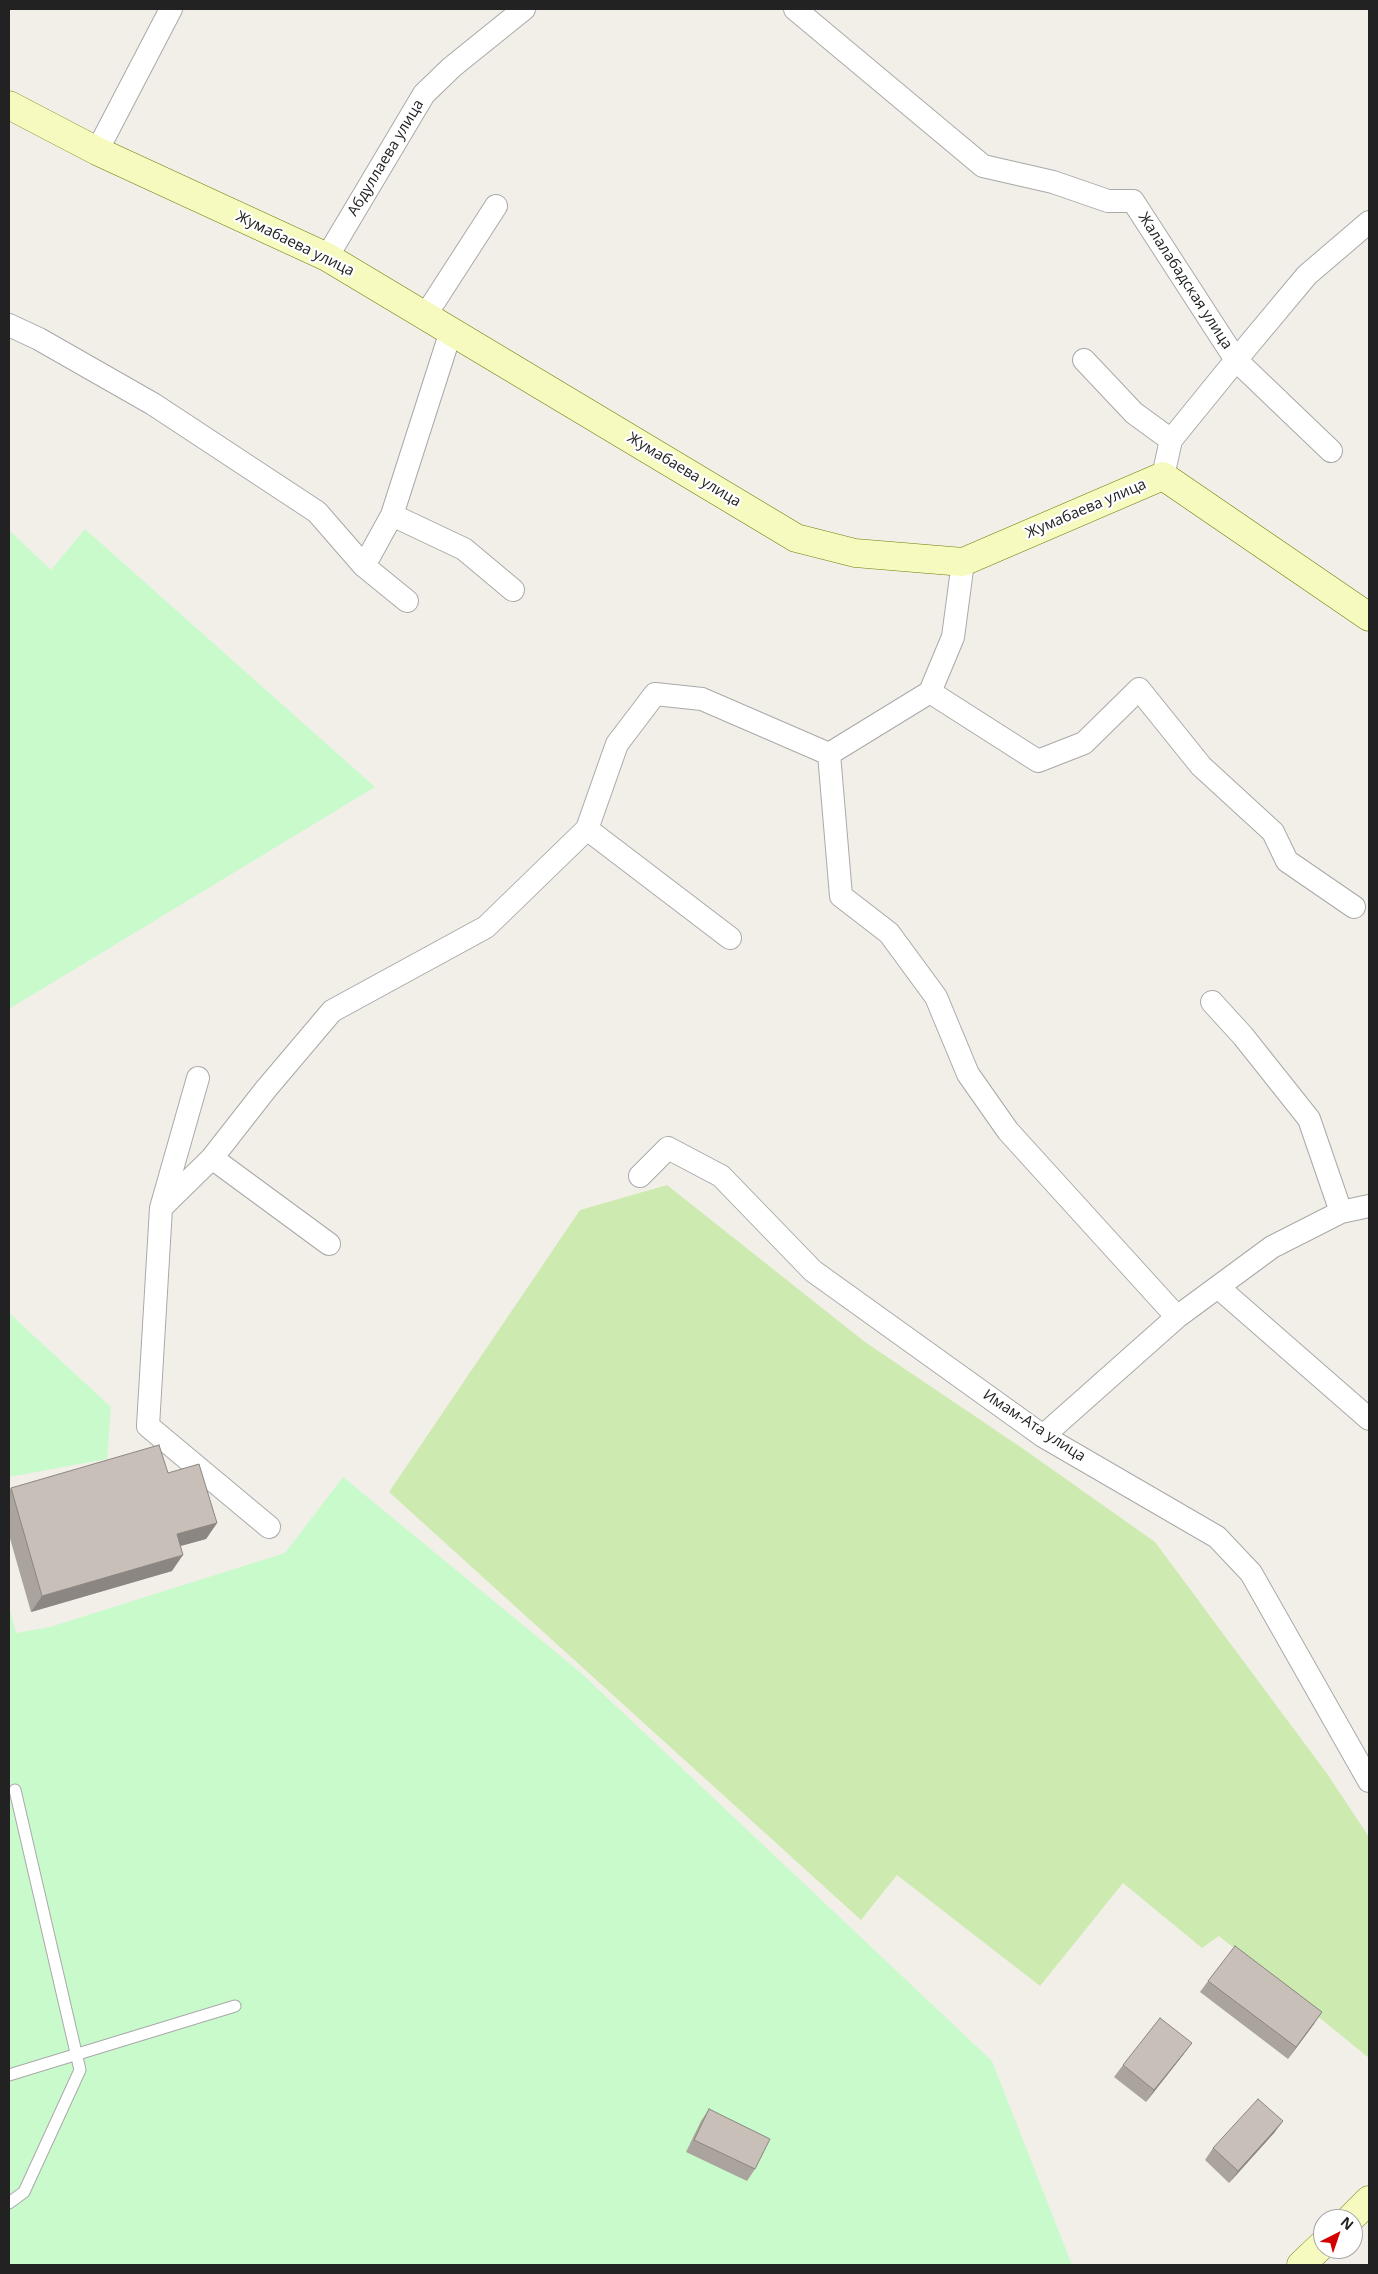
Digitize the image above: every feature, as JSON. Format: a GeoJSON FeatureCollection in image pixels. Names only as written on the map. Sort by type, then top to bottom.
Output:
{"type":"FeatureCollection","features":[{"type":"Feature","properties":{"kind":"street"},"geometry":{"type":"LineString","coordinates":[[97,151],[171,9]]}},
{"type":"Feature","properties":{"kind":"street","name":"Абдуллаева улица"},"geometry":{"type":"LineString","coordinates":[[327,257],[424,94],[452,67],[524,9]]}},
{"type":"Feature","properties":{"kind":"street","name":"Жалалабадская улица"},"geometry":{"type":"LineString","coordinates":[[795,9],[983,166],[1053,182],[1108,201],[1133,201],[1236,360],[1331,451]]}},
{"type":"Feature","properties":{"kind":"street","name":"Жумабаева улица"},"geometry":{"type":"LineString","coordinates":[[9,105],[97,151],[327,257],[796,538],[855,553],[963,562],[1163,476],[1369,617]]}},
{"type":"Feature","properties":{"kind":"street"},"geometry":{"type":"LineString","coordinates":[[425,316],[496,206]]}},
{"type":"Feature","properties":{"kind":"street"},"geometry":{"type":"LineString","coordinates":[[1163,476],[1172,440],[1236,360],[1307,276],[1369,222]]}},
{"type":"Feature","properties":{"kind":"street"},"geometry":{"type":"LineString","coordinates":[[9,325],[39,339],[153,404],[317,512],[364,566],[407,601]]}},
{"type":"Feature","properties":{"kind":"street"},"geometry":{"type":"LineString","coordinates":[[364,566],[392,515],[451,331]]}},
{"type":"Feature","properties":{"kind":"street"},"geometry":{"type":"LineString","coordinates":[[1084,360],[1134,413],[1172,440]]}},
{"type":"Feature","properties":{"kind":"street"},"geometry":{"type":"LineString","coordinates":[[392,515],[464,548],[513,590]]}},
{"type":"Feature","properties":{"kind":"street"},"geometry":{"type":"LineString","coordinates":[[829,754],[930,692],[953,637],[963,562]]}},
{"type":"Feature","properties":{"kind":"street"},"geometry":{"type":"LineString","coordinates":[[930,692],[1038,761],[1084,743],[1139,689],[1201,766],[1273,832],[1287,861],[1354,907]]}},
{"type":"Feature","properties":{"kind":"street"},"geometry":{"type":"LineString","coordinates":[[161,1208],[212,1158],[266,1089],[332,1011],[486,927],[587,829],[617,744],[655,694],[702,699],[829,754]]}},
{"type":"Feature","properties":{"kind":"street"},"geometry":{"type":"LineString","coordinates":[[829,754],[841,896],[889,933],[936,997],[968,1074],[1008,1131],[1177,1317]]}},
{"type":"Feature","properties":{"kind":"street"},"geometry":{"type":"LineString","coordinates":[[587,829],[730,938]]}},
{"type":"Feature","properties":{"kind":"street"},"geometry":{"type":"LineString","coordinates":[[1212,1002],[1243,1036],[1309,1119],[1341,1212]]}},
{"type":"Feature","properties":{"kind":"street"},"geometry":{"type":"LineString","coordinates":[[198,1078],[161,1208],[148,1426],[269,1527]]}},
{"type":"Feature","properties":{"kind":"street","name":"Имам-Ата улица"},"geometry":{"type":"LineString","coordinates":[[640,1176],[668,1148],[722,1176],[813,1271],[1043,1436],[1217,1537],[1251,1573],[1369,1781]]}},
{"type":"Feature","properties":{"kind":"street"},"geometry":{"type":"LineString","coordinates":[[212,1158],[329,1244]]}},
{"type":"Feature","properties":{"kind":"street"},"geometry":{"type":"LineString","coordinates":[[1043,1436],[1177,1317],[1220,1288],[1272,1247],[1341,1212],[1369,1206]]}},
{"type":"Feature","properties":{"kind":"street"},"geometry":{"type":"LineString","coordinates":[[1220,1288],[1369,1419]]}},
{"type":"Feature","properties":{"kind":"street"},"geometry":{"type":"LineString","coordinates":[[1360,2209],[1369,2200]]}},
{"type":"Feature","properties":{"kind":"street"},"geometry":{"type":"LineString","coordinates":[[1301,2265],[1313,2254]]}},
{"type":"Feature","properties":{"kind":"lane"},"geometry":{"type":"LineString","coordinates":[[9,2203],[24,2192],[80,2070],[15,1790]]}},
{"type":"Feature","properties":{"kind":"lane"},"geometry":{"type":"LineString","coordinates":[[9,2074],[235,2006]]}},
{"type":"Feature","properties":{"kind":"green space"},"geometry":{"type":"Polygon","coordinates":[[[85,529],[375,787],[9,1009],[9,530],[51,570],[85,529]]]}},
{"type":"Feature","properties":{"kind":"green space"},"geometry":{"type":"Polygon","coordinates":[[[667,1185],[865,1342],[1022,1448],[1155,1542],[1328,1775],[1369,1837],[1369,2058],[1219,1936],[1202,1948],[1123,1883],[1040,1986],[897,1875],[861,1920],[389,1492],[580,1210],[667,1185]]]}},
{"type":"Feature","properties":{"kind":"green space"},"geometry":{"type":"Polygon","coordinates":[[[9,1313],[111,1407],[107,1459],[9,1477],[9,1313]]]}},
{"type":"Feature","properties":{"kind":"green space"},"geometry":{"type":"Polygon","coordinates":[[[343,1477],[580,1672],[992,2061],[1072,2265],[9,2265],[9,1606],[16,1633],[50,1627],[285,1553],[343,1477]]]}},
{"type":"Feature","properties":{"kind":"building"},"geometry":{"type":"Polygon","coordinates":[[[159,1445],[168,1473],[199,1464],[217,1523],[177,1534],[183,1555],[42,1596],[11,1488],[159,1445]]]}},
{"type":"Feature","properties":{"kind":"building"},"geometry":{"type":"Polygon","coordinates":[[[1235,1946],[1322,2012],[1296,2047],[1208,1981],[1235,1946]]]}},
{"type":"Feature","properties":{"kind":"building"},"geometry":{"type":"Polygon","coordinates":[[[1160,2018],[1192,2043],[1154,2090],[1123,2065],[1160,2018]]]}},
{"type":"Feature","properties":{"kind":"building"},"geometry":{"type":"Polygon","coordinates":[[[1258,2099],[1283,2121],[1238,2171],[1213,2148],[1258,2099]]]}},
{"type":"Feature","properties":{"kind":"building"},"geometry":{"type":"Polygon","coordinates":[[[709,2109],[770,2139],[755,2169],[694,2140],[709,2109]]]}}]}
